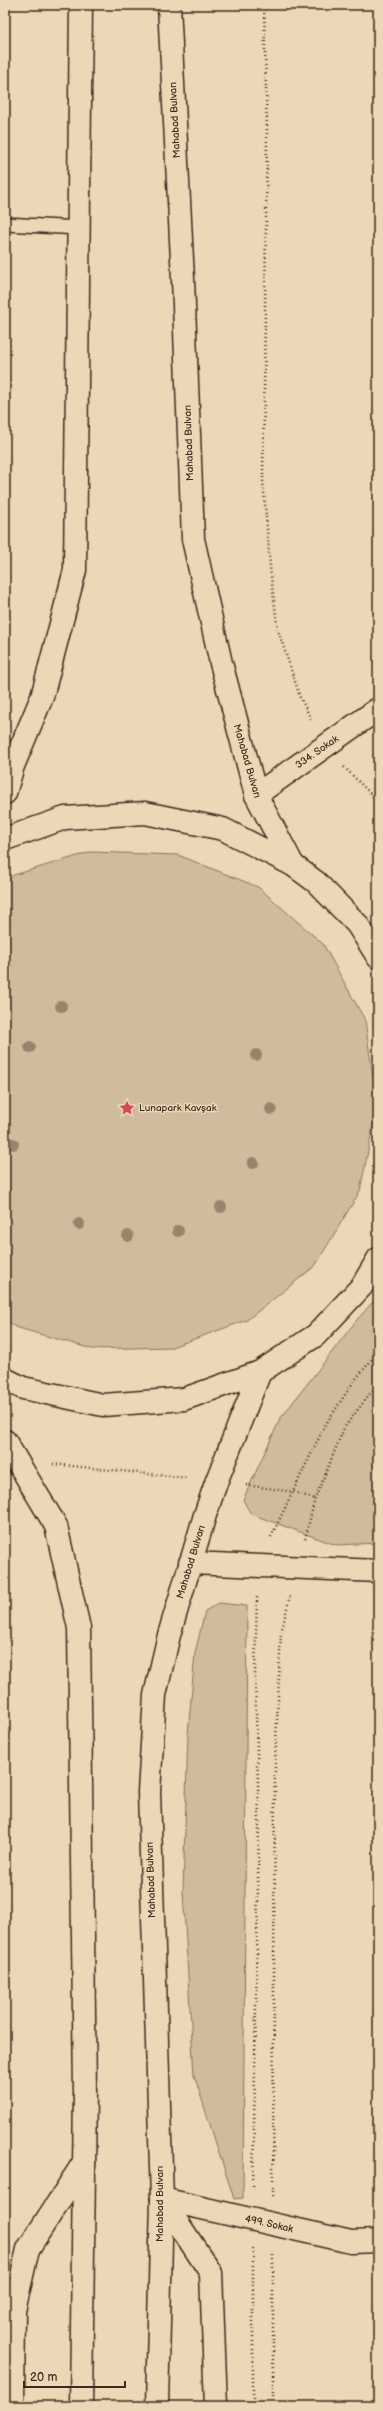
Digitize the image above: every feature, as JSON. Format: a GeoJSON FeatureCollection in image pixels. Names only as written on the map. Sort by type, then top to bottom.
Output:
{"type":"FeatureCollection","features":[{"type":"Feature","properties":{"kind":"main road"},"geometry":{"type":"LineString","coordinates":[[74,5],[80,26]]}},
{"type":"Feature","properties":{"kind":"main road"},"geometry":{"type":"LineString","coordinates":[[5,793],[13,766],[42,697],[59,638],[75,570],[81,5]]}},
{"type":"Feature","properties":{"kind":"main road","name":"Mahabad Bulvarı"},"geometry":{"type":"LineString","coordinates":[[172,9],[184,279],[193,540],[221,664],[256,795],[293,865]]}},
{"type":"Feature","properties":{"kind":"main road","name":"334. Sokak"},"geometry":{"type":"LineString","coordinates":[[256,795],[378,709]]}},
{"type":"Feature","properties":{"kind":"main road"},"geometry":{"type":"LineString","coordinates":[[5,839],[66,818],[145,813],[223,829],[293,865],[338,902],[357,924],[378,957]]}},
{"type":"Feature","properties":{"kind":"main road"},"geometry":{"type":"LineString","coordinates":[[357,924],[378,931]]}},
{"type":"Feature","properties":{"kind":"main road"},"geometry":{"type":"LineString","coordinates":[[5,1379],[23,1388],[102,1404],[184,1399],[260,1372],[316,1335],[362,1286],[378,1259]]}},
{"type":"Feature","properties":{"kind":"main road","name":"Mahabad Bulvarı"},"geometry":{"type":"LineString","coordinates":[[157,2406],[162,2199],[149,1792],[155,1695],[190,1563],[217,1480],[260,1372]]}},
{"type":"Feature","properties":{"kind":"main road"},"geometry":{"type":"LineString","coordinates":[[5,1441],[56,1526],[79,1628],[84,2162],[81,2406]]}},
{"type":"Feature","properties":{"kind":"main road"},"geometry":{"type":"LineString","coordinates":[[190,1563],[378,1571]]}},
{"type":"Feature","properties":{"kind":"main road"},"geometry":{"type":"LineString","coordinates":[[13,2406],[14,2311],[28,2249],[84,2162]]}},
{"type":"Feature","properties":{"kind":"main road"},"geometry":{"type":"LineString","coordinates":[[162,2199],[211,2273],[216,2406]]}},
{"type":"Feature","properties":{"kind":"main road","name":"499. Sokak"},"geometry":{"type":"LineString","coordinates":[[162,2199],[351,2242],[378,2241]]}},
{"type":"Feature","properties":{"kind":"lane"},"geometry":{"type":"LineString","coordinates":[[5,224],[79,228]]}},
{"type":"Feature","properties":{"kind":"path"},"geometry":{"type":"LineString","coordinates":[[264,5],[267,135],[263,480],[278,630],[300,697],[324,747],[378,801]]}},
{"type":"Feature","properties":{"kind":"path"},"geometry":{"type":"LineString","coordinates":[[273,2406],[263,2222],[259,1822],[255,1676],[257,1567],[324,1427],[354,1381],[378,1352]]}},
{"type":"Feature","properties":{"kind":"path"},"geometry":{"type":"LineString","coordinates":[[253,2406],[263,2222],[275,1764],[281,1633],[315,1499],[344,1428],[378,1383]]}},
{"type":"Feature","properties":{"kind":"path"},"geometry":{"type":"LineString","coordinates":[[17,1461],[217,1480],[294,1492],[315,1499]]}},
{"type":"Feature","properties":{"kind":"shaded area"},"geometry":{"type":"Polygon","coordinates":[[[91,852],[178,855],[258,887],[323,944],[365,1020],[377,1106],[360,1191],[315,1266],[247,1320],[172,1347],[92,1349],[15,1327],[5,1319],[5,882],[14,875],[91,852]]]}},
{"type":"Feature","properties":{"kind":"shaded area"},"geometry":{"type":"Polygon","coordinates":[[[378,1296],[378,1543],[336,1545],[251,1514],[243,1500],[280,1419],[356,1321],[378,1296]]]}},
{"type":"Feature","properties":{"kind":"shaded area"},"geometry":{"type":"Polygon","coordinates":[[[219,1603],[247,1606],[243,2198],[234,2199],[194,2075],[183,1892],[188,1734],[195,1653],[205,1611],[219,1603]]]}},
{"type":"Feature","properties":{"kind":"place","name":"Lunapark Kavşak"},"geometry":{"type":"Point","coordinates":[127,1108]}}]}
